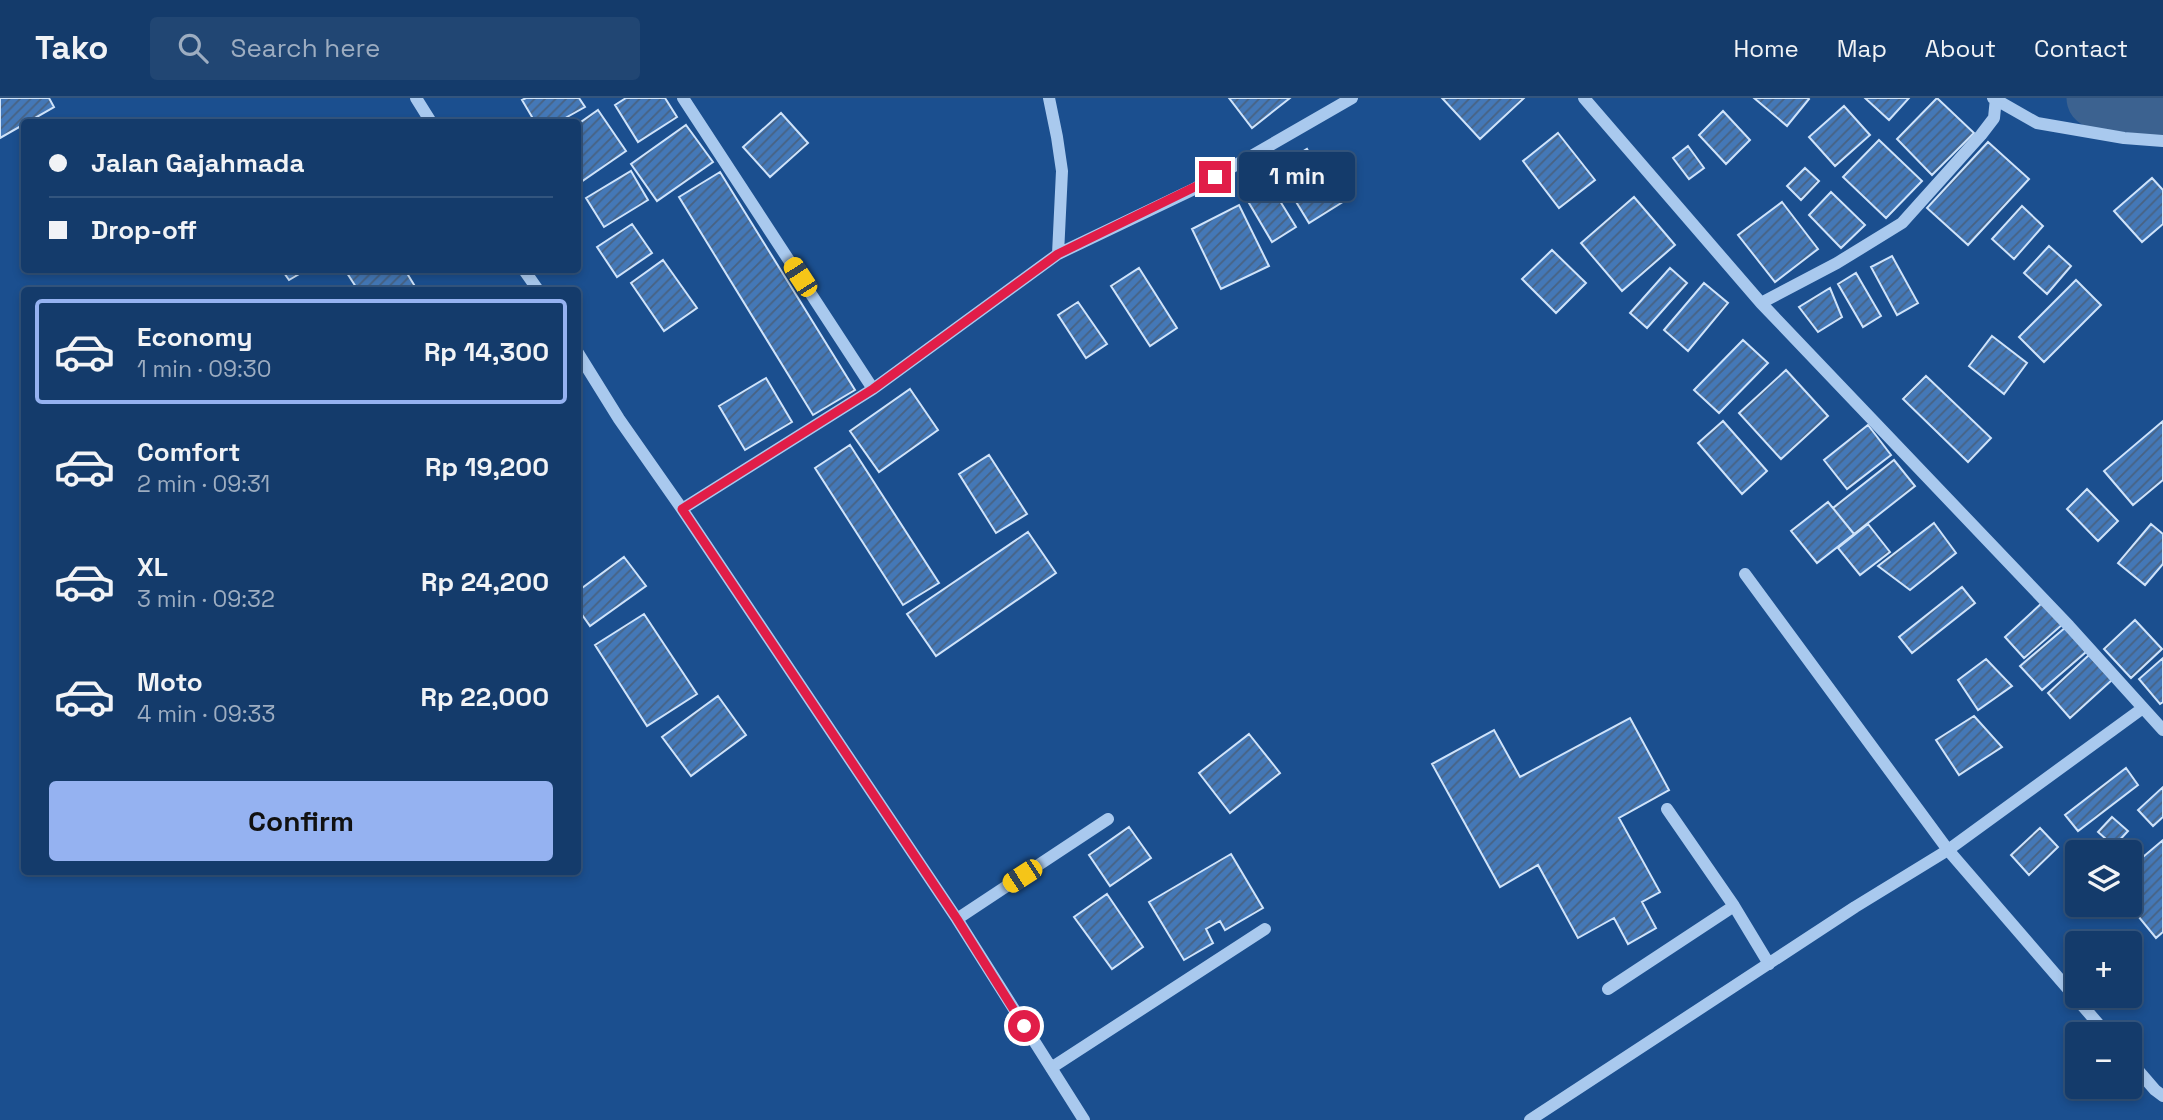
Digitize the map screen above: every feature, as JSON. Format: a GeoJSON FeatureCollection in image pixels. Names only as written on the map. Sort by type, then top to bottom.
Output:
{"type":"FeatureCollection","features":[{"type":"Feature","properties":{"kind":"street"},"geometry":{"type":"LineString","coordinates":[[416,98],[429,119]]}},
{"type":"Feature","properties":{"kind":"street"},"geometry":{"type":"LineString","coordinates":[[683,98],[873,389]]}},
{"type":"Feature","properties":{"kind":"street"},"geometry":{"type":"LineString","coordinates":[[1049,98],[1062,171],[1058,254]]}},
{"type":"Feature","properties":{"kind":"street"},"geometry":{"type":"LineString","coordinates":[[682,509],[873,389],[1058,254],[1194,189],[1352,98]]}},
{"type":"Feature","properties":{"kind":"street"},"geometry":{"type":"LineString","coordinates":[[1584,98],[1761,303],[2069,626],[2163,730]]}},
{"type":"Feature","properties":{"kind":"street"},"geometry":{"type":"LineString","coordinates":[[1761,303],[1857,251],[1902,223],[1982,135],[1994,118],[1995,98],[2037,123],[2124,138],[2163,141]]}},
{"type":"Feature","properties":{"kind":"street"},"geometry":{"type":"LineString","coordinates":[[581,358],[619,419],[957,919],[1084,1120]]}},
{"type":"Feature","properties":{"kind":"street"},"geometry":{"type":"LineString","coordinates":[[1745,574],[1948,850],[2097,1022]]}},
{"type":"Feature","properties":{"kind":"street"},"geometry":{"type":"LineString","coordinates":[[1530,1120],[1855,907],[1948,850],[2143,708]]}},
{"type":"Feature","properties":{"kind":"street"},"geometry":{"type":"LineString","coordinates":[[1667,809],[1734,906],[1769,964]]}},
{"type":"Feature","properties":{"kind":"street"},"geometry":{"type":"LineString","coordinates":[[957,919],[1108,818]]}},
{"type":"Feature","properties":{"kind":"street"},"geometry":{"type":"LineString","coordinates":[[1608,989],[1734,906]]}},
{"type":"Feature","properties":{"kind":"street"},"geometry":{"type":"LineString","coordinates":[[1051,1068],[1265,929]]}},
{"type":"Feature","properties":{"kind":"street"},"geometry":{"type":"LineString","coordinates":[[2142,1075],[2163,1096]]}},
{"type":"Feature","properties":{"kind":"building"},"geometry":{"type":"Polygon","coordinates":[[[0,98],[49,98],[54,107],[33,119],[21,119],[21,126],[0,138],[0,98]]]}},
{"type":"Feature","properties":{"kind":"building"},"geometry":{"type":"Polygon","coordinates":[[[579,98],[585,107],[563,119],[533,119],[522,100],[579,98]]]}},
{"type":"Feature","properties":{"kind":"building"},"geometry":{"type":"Polygon","coordinates":[[[626,98],[665,98],[677,117],[638,142],[615,105],[626,98]]]}},
{"type":"Feature","properties":{"kind":"building"},"geometry":{"type":"Polygon","coordinates":[[[1229,98],[1290,98],[1252,128],[1229,98]]]}},
{"type":"Feature","properties":{"kind":"building"},"geometry":{"type":"Polygon","coordinates":[[[1442,98],[1524,98],[1480,139],[1442,98]]]}},
{"type":"Feature","properties":{"kind":"building"},"geometry":{"type":"Polygon","coordinates":[[[1754,98],[1808,98],[1809,99],[1787,126],[1754,98]]]}},
{"type":"Feature","properties":{"kind":"building"},"geometry":{"type":"Polygon","coordinates":[[[1865,98],[1909,98],[1889,120],[1865,98]]]}},
{"type":"Feature","properties":{"kind":"building"},"geometry":{"type":"Polygon","coordinates":[[[1937,98],[1974,133],[1932,175],[1897,139],[1937,98]]]}},
{"type":"Feature","properties":{"kind":"building"},"geometry":{"type":"Polygon","coordinates":[[[1844,106],[1870,135],[1835,166],[1809,137],[1844,106]]]}},
{"type":"Feature","properties":{"kind":"building"},"geometry":{"type":"Polygon","coordinates":[[[598,110],[626,151],[581,182],[581,122],[598,110]]]}},
{"type":"Feature","properties":{"kind":"building"},"geometry":{"type":"Polygon","coordinates":[[[1723,111],[1750,140],[1726,164],[1699,135],[1723,111]]]}},
{"type":"Feature","properties":{"kind":"building"},"geometry":{"type":"Polygon","coordinates":[[[781,113],[808,143],[770,177],[743,147],[781,113]]]}},
{"type":"Feature","properties":{"kind":"building"},"geometry":{"type":"Polygon","coordinates":[[[686,125],[713,162],[657,201],[631,164],[686,125]]]}},
{"type":"Feature","properties":{"kind":"building"},"geometry":{"type":"Polygon","coordinates":[[[1558,133],[1595,180],[1559,208],[1523,161],[1558,133]]]}},
{"type":"Feature","properties":{"kind":"building"},"geometry":{"type":"Polygon","coordinates":[[[1879,140],[1922,181],[1886,218],[1843,177],[1879,140]]]}},
{"type":"Feature","properties":{"kind":"building"},"geometry":{"type":"Polygon","coordinates":[[[1988,142],[2029,179],[1968,245],[1927,208],[1988,142]]]}},
{"type":"Feature","properties":{"kind":"building"},"geometry":{"type":"Polygon","coordinates":[[[1688,146],[1704,168],[1689,179],[1673,158],[1688,146]]]}},
{"type":"Feature","properties":{"kind":"building"},"geometry":{"type":"Polygon","coordinates":[[[1307,149],[1320,171],[1296,186],[1282,164],[1307,149]]]}},
{"type":"Feature","properties":{"kind":"building"},"geometry":{"type":"Polygon","coordinates":[[[1805,168],[1819,181],[1801,200],[1787,186],[1805,168]]]}},
{"type":"Feature","properties":{"kind":"building"},"geometry":{"type":"Polygon","coordinates":[[[631,171],[648,200],[604,227],[586,198],[631,171]]]}},
{"type":"Feature","properties":{"kind":"building"},"geometry":{"type":"Polygon","coordinates":[[[720,172],[855,390],[813,415],[679,197],[720,172]]]}},
{"type":"Feature","properties":{"kind":"building"},"geometry":{"type":"Polygon","coordinates":[[[1262,172],[1296,227],[1272,242],[1239,186],[1262,172]]]}},
{"type":"Feature","properties":{"kind":"building"},"geometry":{"type":"Polygon","coordinates":[[[1341,172],[1354,195],[1309,223],[1295,200],[1341,172]]]}},
{"type":"Feature","properties":{"kind":"building"},"geometry":{"type":"Polygon","coordinates":[[[2152,178],[2163,190],[2163,224],[2142,242],[2114,211],[2152,178]]]}},
{"type":"Feature","properties":{"kind":"building"},"geometry":{"type":"Polygon","coordinates":[[[1831,192],[1865,225],[1841,248],[1809,215],[1831,192]]]}},
{"type":"Feature","properties":{"kind":"building"},"geometry":{"type":"Polygon","coordinates":[[[1634,197],[1675,245],[1622,291],[1581,243],[1634,197]]]}},
{"type":"Feature","properties":{"kind":"building"},"geometry":{"type":"Polygon","coordinates":[[[1782,202],[1818,249],[1775,282],[1738,235],[1782,202]]]}},
{"type":"Feature","properties":{"kind":"building"},"geometry":{"type":"Polygon","coordinates":[[[1239,205],[1269,266],[1221,289],[1192,229],[1239,205]]]}},
{"type":"Feature","properties":{"kind":"building"},"geometry":{"type":"Polygon","coordinates":[[[2022,206],[2043,226],[2014,259],[1992,239],[2022,206]]]}},
{"type":"Feature","properties":{"kind":"building"},"geometry":{"type":"Polygon","coordinates":[[[632,224],[652,253],[617,277],[597,247],[632,224]]]}},
{"type":"Feature","properties":{"kind":"building"},"geometry":{"type":"Polygon","coordinates":[[[2049,246],[2071,266],[2047,294],[2024,273],[2049,246]]]}},
{"type":"Feature","properties":{"kind":"building"},"geometry":{"type":"Polygon","coordinates":[[[1552,250],[1586,283],[1556,313],[1522,279],[1552,250]]]}},
{"type":"Feature","properties":{"kind":"building"},"geometry":{"type":"Polygon","coordinates":[[[1892,256],[1918,303],[1897,315],[1871,267],[1892,256]]]}},
{"type":"Feature","properties":{"kind":"building"},"geometry":{"type":"Polygon","coordinates":[[[663,260],[697,308],[664,331],[631,283],[663,260]]]}},
{"type":"Feature","properties":{"kind":"building"},"geometry":{"type":"Polygon","coordinates":[[[1139,268],[1177,328],[1150,346],[1111,286],[1139,268]]]}},
{"type":"Feature","properties":{"kind":"building"},"geometry":{"type":"Polygon","coordinates":[[[1670,268],[1687,283],[1647,328],[1630,313],[1670,268]]]}},
{"type":"Feature","properties":{"kind":"building"},"geometry":{"type":"Polygon","coordinates":[[[284,273],[301,273],[289,280],[284,273]]]}},
{"type":"Feature","properties":{"kind":"building"},"geometry":{"type":"Polygon","coordinates":[[[347,273],[407,273],[415,287],[356,287],[347,273]]]}},
{"type":"Feature","properties":{"kind":"building"},"geometry":{"type":"Polygon","coordinates":[[[1856,273],[1881,316],[1863,327],[1838,284],[1856,273]]]}},
{"type":"Feature","properties":{"kind":"building"},"geometry":{"type":"Polygon","coordinates":[[[2076,280],[2101,305],[2044,362],[2019,337],[2076,280]]]}},
{"type":"Feature","properties":{"kind":"building"},"geometry":{"type":"Polygon","coordinates":[[[1704,283],[1728,303],[1688,351],[1664,330],[1704,283]]]}},
{"type":"Feature","properties":{"kind":"building"},"geometry":{"type":"Polygon","coordinates":[[[1830,288],[1842,317],[1818,332],[1799,307],[1830,288]]]}},
{"type":"Feature","properties":{"kind":"building"},"geometry":{"type":"Polygon","coordinates":[[[1078,302],[1107,344],[1086,358],[1058,315],[1078,302]]]}},
{"type":"Feature","properties":{"kind":"building"},"geometry":{"type":"Polygon","coordinates":[[[1992,336],[2027,363],[2004,394],[1969,366],[1992,336]]]}},
{"type":"Feature","properties":{"kind":"building"},"geometry":{"type":"Polygon","coordinates":[[[1743,340],[1768,363],[1719,413],[1694,390],[1743,340]]]}},
{"type":"Feature","properties":{"kind":"building"},"geometry":{"type":"Polygon","coordinates":[[[1786,370],[1828,416],[1781,459],[1739,413],[1786,370]]]}},
{"type":"Feature","properties":{"kind":"building"},"geometry":{"type":"Polygon","coordinates":[[[1926,376],[1991,438],[1968,462],[1903,399],[1926,376]]]}},
{"type":"Feature","properties":{"kind":"building"},"geometry":{"type":"Polygon","coordinates":[[[766,378],[792,422],[745,450],[719,406],[766,378]]]}},
{"type":"Feature","properties":{"kind":"building"},"geometry":{"type":"Polygon","coordinates":[[[910,389],[938,430],[879,472],[850,431],[910,389]]]}},
{"type":"Feature","properties":{"kind":"building"},"geometry":{"type":"Polygon","coordinates":[[[1723,421],[1767,471],[1742,494],[1698,443],[1723,421]]]}},
{"type":"Feature","properties":{"kind":"building"},"geometry":{"type":"Polygon","coordinates":[[[2163,421],[2163,480],[2133,505],[2104,471],[2163,421]]]}},
{"type":"Feature","properties":{"kind":"building"},"geometry":{"type":"Polygon","coordinates":[[[1868,425],[1891,455],[1847,489],[1824,460],[1868,425]]]}},
{"type":"Feature","properties":{"kind":"building"},"geometry":{"type":"Polygon","coordinates":[[[850,445],[939,583],[903,605],[815,468],[850,445]]]}},
{"type":"Feature","properties":{"kind":"building"},"geometry":{"type":"Polygon","coordinates":[[[989,455],[1027,514],[996,533],[959,474],[989,455]]]}},
{"type":"Feature","properties":{"kind":"building"},"geometry":{"type":"Polygon","coordinates":[[[1894,460],[1915,486],[1854,534],[1833,508],[1894,460]]]}},
{"type":"Feature","properties":{"kind":"building"},"geometry":{"type":"Polygon","coordinates":[[[2087,489],[2118,521],[2098,541],[2067,509],[2087,489]]]}},
{"type":"Feature","properties":{"kind":"building"},"geometry":{"type":"Polygon","coordinates":[[[1828,502],[1854,534],[1817,563],[1791,531],[1828,502]]]}},
{"type":"Feature","properties":{"kind":"building"},"geometry":{"type":"Polygon","coordinates":[[[1934,523],[1956,553],[1910,590],[1878,566],[1934,523]]]}},
{"type":"Feature","properties":{"kind":"building"},"geometry":{"type":"Polygon","coordinates":[[[1868,524],[1890,552],[1860,575],[1838,548],[1868,524]]]}},
{"type":"Feature","properties":{"kind":"building"},"geometry":{"type":"Polygon","coordinates":[[[2151,524],[2163,534],[2163,564],[2145,585],[2118,563],[2151,524]]]}},
{"type":"Feature","properties":{"kind":"building"},"geometry":{"type":"Polygon","coordinates":[[[1028,532],[1056,573],[936,656],[907,614],[1028,532]]]}},
{"type":"Feature","properties":{"kind":"building"},"geometry":{"type":"Polygon","coordinates":[[[624,557],[646,586],[590,626],[581,613],[581,589],[624,557]]]}},
{"type":"Feature","properties":{"kind":"building"},"geometry":{"type":"Polygon","coordinates":[[[1962,587],[1975,603],[1912,653],[1899,637],[1962,587]]]}},
{"type":"Feature","properties":{"kind":"building"},"geometry":{"type":"Polygon","coordinates":[[[2043,602],[2063,624],[2024,658],[2005,637],[2043,602]]]}},
{"type":"Feature","properties":{"kind":"building"},"geometry":{"type":"Polygon","coordinates":[[[644,614],[697,694],[647,726],[595,645],[644,614]]]}},
{"type":"Feature","properties":{"kind":"building"},"geometry":{"type":"Polygon","coordinates":[[[2135,620],[2162,649],[2131,678],[2104,649],[2135,620]]]}},
{"type":"Feature","properties":{"kind":"building"},"geometry":{"type":"Polygon","coordinates":[[[2066,627],[2086,652],[2042,690],[2020,666],[2066,627]]]}},
{"type":"Feature","properties":{"kind":"building"},"geometry":{"type":"Polygon","coordinates":[[[2089,655],[2112,680],[2070,718],[2048,693],[2089,655]]]}},
{"type":"Feature","properties":{"kind":"building"},"geometry":{"type":"Polygon","coordinates":[[[2163,658],[2163,702],[2160,704],[2139,679],[2163,658]]]}},
{"type":"Feature","properties":{"kind":"building"},"geometry":{"type":"Polygon","coordinates":[[[1986,659],[2012,686],[1978,710],[1958,680],[1986,659]]]}},
{"type":"Feature","properties":{"kind":"building"},"geometry":{"type":"Polygon","coordinates":[[[718,696],[746,735],[691,776],[662,737],[718,696]]]}},
{"type":"Feature","properties":{"kind":"building"},"geometry":{"type":"Polygon","coordinates":[[[1974,716],[2002,747],[1959,775],[1936,740],[1974,716]]]}},
{"type":"Feature","properties":{"kind":"building"},"geometry":{"type":"Polygon","coordinates":[[[1630,718],[1669,790],[1619,818],[1660,892],[1642,902],[1656,928],[1628,944],[1614,918],[1578,938],[1538,865],[1500,887],[1432,764],[1494,730],[1520,777],[1630,718]]]}},
{"type":"Feature","properties":{"kind":"building"},"geometry":{"type":"Polygon","coordinates":[[[1249,734],[1280,773],[1230,813],[1199,773],[1249,734]]]}},
{"type":"Feature","properties":{"kind":"building"},"geometry":{"type":"Polygon","coordinates":[[[2126,768],[2138,785],[2078,831],[2065,815],[2126,768]]]}},
{"type":"Feature","properties":{"kind":"building"},"geometry":{"type":"Polygon","coordinates":[[[2163,787],[2163,817],[2153,826],[2138,810],[2163,787]]]}},
{"type":"Feature","properties":{"kind":"building"},"geometry":{"type":"Polygon","coordinates":[[[2112,817],[2128,831],[2120,840],[2107,840],[2098,832],[2112,817]]]}},
{"type":"Feature","properties":{"kind":"building"},"geometry":{"type":"Polygon","coordinates":[[[1129,827],[1151,858],[1110,886],[1089,855],[1129,827]]]}},
{"type":"Feature","properties":{"kind":"building"},"geometry":{"type":"Polygon","coordinates":[[[2040,828],[2058,847],[2029,875],[2011,855],[2040,828]]]}},
{"type":"Feature","properties":{"kind":"building"},"geometry":{"type":"Polygon","coordinates":[[[2163,840],[2163,932],[2156,938],[2139,917],[2142,917],[2142,858],[2163,840]]]}},
{"type":"Feature","properties":{"kind":"building"},"geometry":{"type":"Polygon","coordinates":[[[1231,854],[1263,908],[1225,930],[1220,921],[1206,929],[1213,943],[1184,960],[1149,902],[1231,854]]]}},
{"type":"Feature","properties":{"kind":"building"},"geometry":{"type":"Polygon","coordinates":[[[1107,894],[1143,947],[1112,969],[1074,917],[1107,894]]]}},
{"type":"Feature","properties":{"kind":"waterway"},"geometry":{"type":"LineString","coordinates":[[2097,98],[2163,106]]}},
{"type":"Feature","properties":{"kind":"route"},"geometry":{"type":"LineString","coordinates":[[1024,1026],[957,919],[682,509],[873,389],[1058,254],[1215,177]]}}]}
